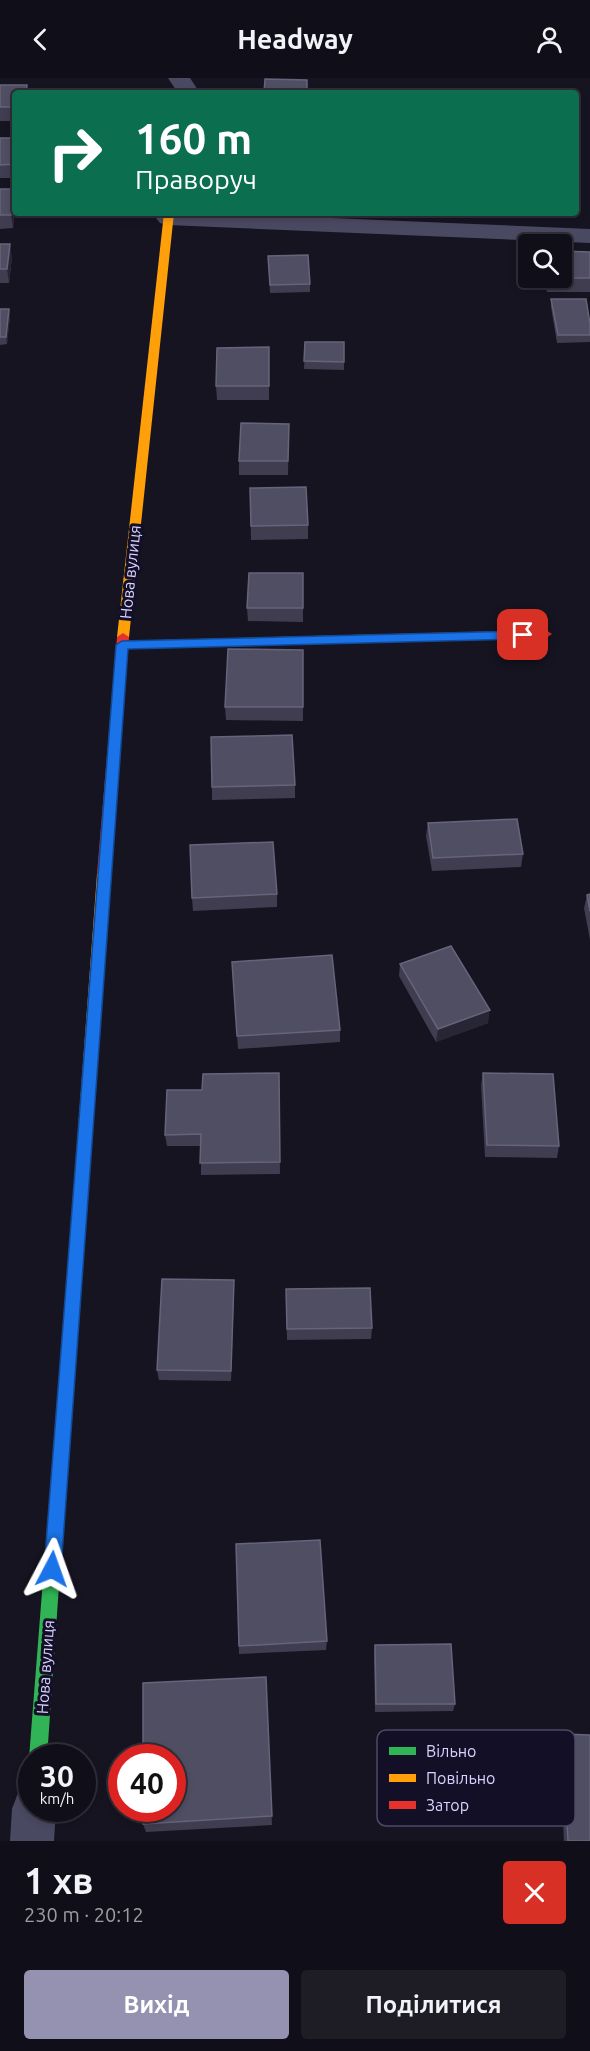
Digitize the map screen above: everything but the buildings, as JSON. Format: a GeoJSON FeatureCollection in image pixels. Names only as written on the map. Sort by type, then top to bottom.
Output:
{"type":"FeatureCollection","features":[{"type":"Feature","properties":{"kind":"street"},"geometry":{"type":"LineString","coordinates":[[179,78],[189,90]]}},
{"type":"Feature","properties":{"kind":"street"},"geometry":{"type":"LineString","coordinates":[[168,216],[590,236]]}},
{"type":"Feature","properties":{"kind":"street","name":"Нова вулиця"},"geometry":{"type":"LineString","coordinates":[[39,1744],[122,645],[168,216]]}},
{"type":"Feature","properties":{"kind":"street"},"geometry":{"type":"LineString","coordinates":[[122,645],[546,634]]}},
{"type":"Feature","properties":{"kind":"street"},"geometry":{"type":"LineString","coordinates":[[32,1841],[33,1822]]}},
{"type":"Feature","properties":{"kind":"traffic: fast"},"geometry":{"type":"LineString","coordinates":[[122,645],[388,638]]}},
{"type":"Feature","properties":{"kind":"traffic: fast"},"geometry":{"type":"LineString","coordinates":[[39,1744],[55,1528]]}},
{"type":"Feature","properties":{"kind":"traffic: slow"},"geometry":{"type":"LineString","coordinates":[[123,637],[169,216]]}},
{"type":"Feature","properties":{"kind":"traffic: slow"},"geometry":{"type":"LineString","coordinates":[[82,1171],[104,874]]}},
{"type":"Feature","properties":{"kind":"traffic: jam"},"geometry":{"type":"LineString","coordinates":[[388,638],[546,634]]}},
{"type":"Feature","properties":{"kind":"traffic: jam"},"geometry":{"type":"LineString","coordinates":[[104,874],[123,637]]}},
{"type":"Feature","properties":{"kind":"traffic: jam"},"geometry":{"type":"LineString","coordinates":[[55,1528],[82,1171]]}},
{"type":"Feature","properties":{"kind":"route"},"geometry":{"type":"LineString","coordinates":[[52,1569],[122,645],[523,635]]}}]}
